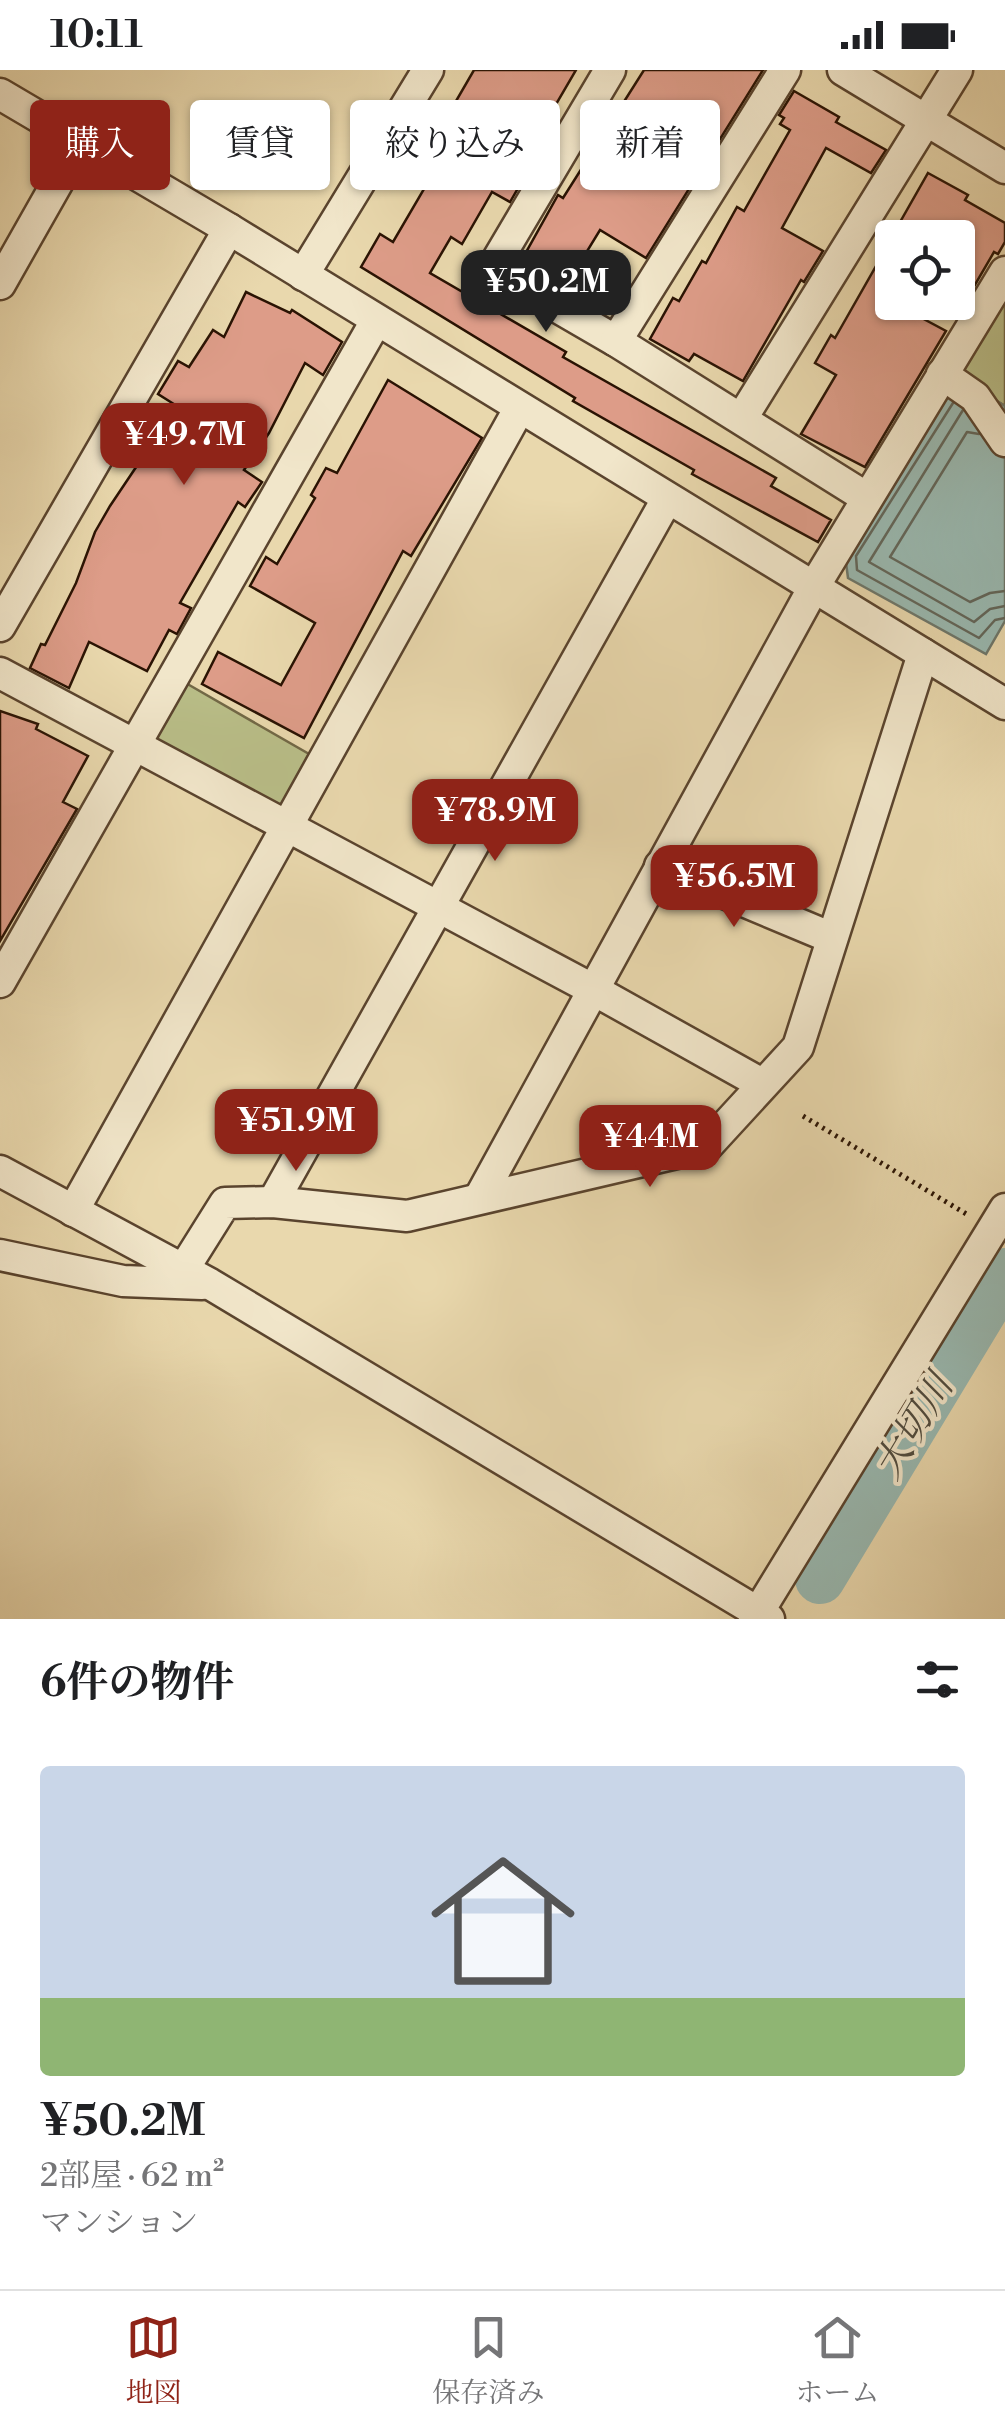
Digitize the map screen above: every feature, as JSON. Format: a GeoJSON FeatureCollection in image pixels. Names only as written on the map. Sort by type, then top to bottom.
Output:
{"type":"FeatureCollection","features":[{"type":"Feature","properties":{"kind":"street"},"geometry":{"type":"LineString","coordinates":[[303,275],[428,70]]}},
{"type":"Feature","properties":{"kind":"street"},"geometry":{"type":"LineString","coordinates":[[610,70],[492,269],[616,341],[867,498]]}},
{"type":"Feature","properties":{"kind":"street"},"geometry":{"type":"LineString","coordinates":[[616,341],[784,70]]}},
{"type":"Feature","properties":{"kind":"street"},"geometry":{"type":"LineString","coordinates":[[843,70],[1005,168]]}},
{"type":"Feature","properties":{"kind":"street"},"geometry":{"type":"LineString","coordinates":[[742,418],[956,70]]}},
{"type":"Feature","properties":{"kind":"street"},"geometry":{"type":"LineString","coordinates":[[0,94],[30,111]]}},
{"type":"Feature","properties":{"kind":"street"},"geometry":{"type":"LineString","coordinates":[[0,284],[53,190]]}},
{"type":"Feature","properties":{"kind":"street"},"geometry":{"type":"LineString","coordinates":[[162,190],[1005,704]]}},
{"type":"Feature","properties":{"kind":"street"},"geometry":{"type":"LineString","coordinates":[[0,626],[229,230]]}},
{"type":"Feature","properties":{"kind":"street"},"geometry":{"type":"LineString","coordinates":[[480,1197],[814,586],[1005,272]]}},
{"type":"Feature","properties":{"kind":"street"},"geometry":{"type":"LineString","coordinates":[[0,982],[376,321]]}},
{"type":"Feature","properties":{"kind":"street"},"geometry":{"type":"LineString","coordinates":[[942,374],[975,397],[1005,441]]}},
{"type":"Feature","properties":{"kind":"street"},"geometry":{"type":"LineString","coordinates":[[73,1211],[518,408]]}},
{"type":"Feature","properties":{"kind":"street"},"geometry":{"type":"LineString","coordinates":[[272,1202],[667,499]]}},
{"type":"Feature","properties":{"kind":"street"},"geometry":{"type":"LineString","coordinates":[[183,1270],[225,1202],[272,1202],[408,1216],[707,1146],[798,1047],[923,654]]}},
{"type":"Feature","properties":{"kind":"street"},"geometry":{"type":"LineString","coordinates":[[0,674],[592,988],[762,1084]]}},
{"type":"Feature","properties":{"kind":"street"},"geometry":{"type":"LineString","coordinates":[[660,866],[832,938]]}},
{"type":"Feature","properties":{"kind":"street"},"geometry":{"type":"LineString","coordinates":[[0,1170],[210,1284],[760,1617],[999,1219]]}},
{"type":"Feature","properties":{"kind":"street"},"geometry":{"type":"LineString","coordinates":[[0,1256],[124,1282],[210,1284]]}},
{"type":"Feature","properties":{"kind":"path"},"geometry":{"type":"LineString","coordinates":[[803,1116],[999,1219]]}},
{"type":"Feature","properties":{"kind":"green space"},"geometry":{"type":"Polygon","coordinates":[[[1005,301],[1005,406],[957,377],[1005,301]]]}},
{"type":"Feature","properties":{"kind":"green space"},"geometry":{"type":"Polygon","coordinates":[[[184,682],[309,754],[282,805],[271,806],[157,743],[154,733],[184,682]]]}},
{"type":"Feature","properties":{"kind":"water"},"geometry":{"type":"Polygon","coordinates":[[[957,377],[1005,406],[1005,621],[986,654],[848,578],[845,555],[957,377]]]}},
{"type":"Feature","properties":{"kind":"building"},"geometry":{"type":"Polygon","coordinates":[[[474,70],[576,70],[558,100],[457,100],[474,70]]]}},
{"type":"Feature","properties":{"kind":"building"},"geometry":{"type":"Polygon","coordinates":[[[644,70],[763,70],[720,139],[720,100],[625,100],[644,70]]]}},
{"type":"Feature","properties":{"kind":"building"},"geometry":{"type":"Polygon","coordinates":[[[794,91],[839,117],[836,122],[886,150],[871,173],[826,148],[782,228],[823,251],[804,282],[801,280],[743,381],[694,354],[689,361],[650,339],[673,298],[679,301],[702,261],[706,263],[737,207],[744,211],[790,130],[780,124],[784,118],[779,115],[794,91]]]}},
{"type":"Feature","properties":{"kind":"building"},"geometry":{"type":"Polygon","coordinates":[[[580,171],[580,190],[688,190],[646,258],[600,230],[564,289],[520,263],[558,195],[563,198],[580,171]]]}},
{"type":"Feature","properties":{"kind":"building"},"geometry":{"type":"Polygon","coordinates":[[[928,173],[968,195],[965,200],[1005,223],[1005,242],[998,254],[994,252],[975,285],[975,220],[901,220],[928,173]]]}},
{"type":"Feature","properties":{"kind":"building"},"geometry":{"type":"Polygon","coordinates":[[[423,190],[517,190],[510,202],[492,192],[462,244],[451,237],[430,273],[566,352],[563,357],[776,478],[771,486],[831,520],[818,542],[692,474],[694,470],[573,401],[575,398],[361,267],[380,234],[393,242],[423,190]]]}},
{"type":"Feature","properties":{"kind":"building"},"geometry":{"type":"Polygon","coordinates":[[[875,268],[875,320],[926,320],[946,331],[865,467],[801,434],[836,375],[815,363],[831,335],[835,338],[875,268]]]}},
{"type":"Feature","properties":{"kind":"building"},"geometry":{"type":"Polygon","coordinates":[[[246,292],[290,313],[292,310],[342,342],[323,375],[305,363],[269,433],[244,470],[262,482],[245,507],[238,502],[180,603],[191,608],[177,634],[169,630],[147,671],[89,642],[69,688],[30,668],[76,583],[95,532],[177,406],[158,394],[178,361],[189,367],[213,330],[224,337],[246,292]]]}},
{"type":"Feature","properties":{"kind":"building"},"geometry":{"type":"Polygon","coordinates":[[[388,380],[482,438],[411,556],[403,551],[304,738],[202,684],[218,652],[281,685],[315,623],[250,586],[266,557],[277,564],[315,498],[311,495],[326,468],[337,473],[388,380]]]}},
{"type":"Feature","properties":{"kind":"building"},"geometry":{"type":"Polygon","coordinates":[[[0,711],[38,724],[36,729],[88,756],[63,802],[77,809],[0,941],[0,711]]]}},
{"type":"Feature","properties":{"kind":"waterway","name":"大切川"},"geometry":{"type":"LineString","coordinates":[[820,1579],[1005,1273]]}}]}
